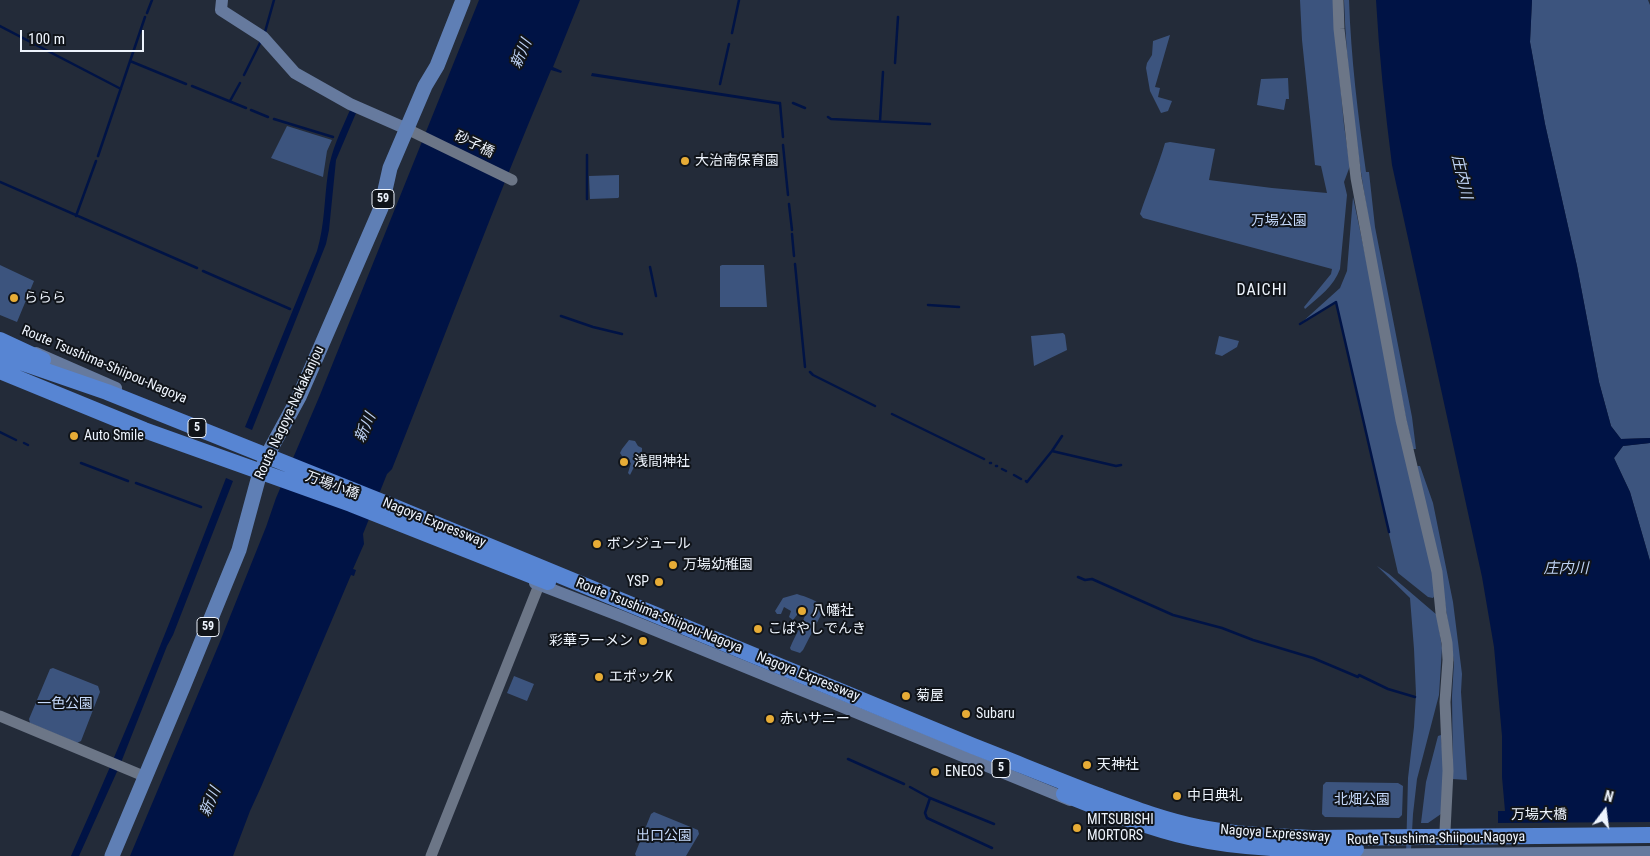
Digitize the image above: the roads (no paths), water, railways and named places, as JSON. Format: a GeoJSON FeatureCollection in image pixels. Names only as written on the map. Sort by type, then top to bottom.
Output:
{"type":"FeatureCollection","features":[{"type":"Feature","properties":{"kind":"highway"},"geometry":{"type":"LineString","coordinates":[[0,331],[24,344],[58,367]]}},
{"type":"Feature","properties":{"kind":"highway"},"geometry":{"type":"LineString","coordinates":[[0,340],[107,392]]}},
{"type":"Feature","properties":{"kind":"highway","name":"Nagoya Expressway"},"geometry":{"type":"LineString","coordinates":[[0,355],[107,392],[402,510],[981,749],[1104,798],[1155,816],[1234,834],[1278,837],[1650,835]]}},
{"type":"Feature","properties":{"kind":"highway"},"geometry":{"type":"LineString","coordinates":[[0,364],[96,398],[345,496],[351,504]]}},
{"type":"Feature","properties":{"kind":"highway","name":"Nagoya Expressway"},"geometry":{"type":"LineString","coordinates":[[0,373],[144,430],[351,504],[529,574],[1086,803],[1152,828],[1233,845],[1270,848],[1650,846]]}},
{"type":"Feature","properties":{"kind":"main road"},"geometry":{"type":"LineString","coordinates":[[222,0],[221,10],[263,37],[295,73],[355,106],[407,128]]}},
{"type":"Feature","properties":{"kind":"main road","name":"Route Nagoya-Nakakanjou"},"geometry":{"type":"LineString","coordinates":[[112,856],[239,550],[264,477],[381,208],[390,168],[425,86],[438,66],[463,0]]}},
{"type":"Feature","properties":{"kind":"main road","name":"Route Tsushima-Shiipou-Nagoya"},"geometry":{"type":"LineString","coordinates":[[0,336],[57,364],[202,422],[663,614],[781,659],[1139,805],[1196,822],[1226,827],[1286,832],[1459,831]]}},
{"type":"Feature","properties":{"kind":"main road"},"geometry":{"type":"LineString","coordinates":[[0,380],[264,477]]}},
{"type":"Feature","properties":{"kind":"main road","name":"万場小橋"},"geometry":{"type":"LineString","coordinates":[[264,477],[385,521]]}},
{"type":"Feature","properties":{"kind":"main road","name":"Route Tsushima-Shiipou-Nagoya"},"geometry":{"type":"LineString","coordinates":[[385,521],[539,585],[667,634],[1098,812],[1154,832],[1222,850],[1281,855],[1650,852]]}},
{"type":"Feature","properties":{"kind":"main road","name":"万場大橋"},"geometry":{"type":"LineString","coordinates":[[1459,831],[1650,829]]}},
{"type":"Feature","properties":{"kind":"street"},"geometry":{"type":"LineString","coordinates":[[1338,0],[1339,29],[1356,178],[1400,420],[1437,572],[1441,613],[1447,643],[1448,660],[1445,702],[1448,771],[1445,831]]}},
{"type":"Feature","properties":{"kind":"street","name":"砂子橋"},"geometry":{"type":"LineString","coordinates":[[407,128],[512,180]]}},
{"type":"Feature","properties":{"kind":"street"},"geometry":{"type":"LineString","coordinates":[[431,856],[539,585]]}},
{"type":"Feature","properties":{"kind":"street"},"geometry":{"type":"LineString","coordinates":[[0,716],[146,777]]}},
{"type":"Feature","properties":{"kind":"water","name":"新川"},"geometry":{"type":"Polygon","coordinates":[[[479,0],[580,0],[553,67],[562,71],[561,73],[551,70],[530,120],[392,469],[387,474],[363,534],[364,544],[353,569],[356,570],[354,576],[351,575],[250,811],[233,856],[130,856],[219,644],[276,498],[320,395],[479,0]]]}},
{"type":"Feature","properties":{"kind":"water","name":"庄内川"},"geometry":{"type":"Polygon","coordinates":[[[1376,0],[1532,0],[1530,42],[1545,124],[1577,266],[1599,382],[1611,426],[1621,439],[1650,438],[1650,443],[1623,446],[1614,458],[1630,492],[1650,561],[1650,856],[1498,831],[1498,811],[1505,811],[1502,777],[1502,736],[1494,647],[1482,577],[1392,165],[1382,82],[1376,0]]]}},
{"type":"Feature","properties":{"kind":"water"},"geometry":{"type":"Polygon","coordinates":[[[592,73],[780,102],[781,105],[591,76],[592,73]]]}},
{"type":"Feature","properties":{"kind":"water"},"geometry":{"type":"Polygon","coordinates":[[[350,110],[356,113],[336,160],[326,244],[252,430],[245,427],[317,251],[323,222],[331,156],[350,110]]]}},
{"type":"Feature","properties":{"kind":"water"},"geometry":{"type":"Polygon","coordinates":[[[226,478],[233,481],[120,765],[79,856],[71,856],[151,668],[226,478]]]}},
{"type":"Feature","properties":{"kind":"waterway"},"geometry":{"type":"LineString","coordinates":[[147,13],[152,0]]}},
{"type":"Feature","properties":{"kind":"waterway"},"geometry":{"type":"LineString","coordinates":[[265,32],[274,0]]}},
{"type":"Feature","properties":{"kind":"waterway"},"geometry":{"type":"LineString","coordinates":[[732,33],[739,0]]}},
{"type":"Feature","properties":{"kind":"waterway"},"geometry":{"type":"LineString","coordinates":[[98,156],[145,17]]}},
{"type":"Feature","properties":{"kind":"waterway"},"geometry":{"type":"LineString","coordinates":[[895,63],[898,17]]}},
{"type":"Feature","properties":{"kind":"waterway"},"geometry":{"type":"LineString","coordinates":[[0,26],[121,89]]}},
{"type":"Feature","properties":{"kind":"waterway"},"geometry":{"type":"LineString","coordinates":[[244,75],[260,43]]}},
{"type":"Feature","properties":{"kind":"waterway"},"geometry":{"type":"LineString","coordinates":[[720,84],[729,44]]}},
{"type":"Feature","properties":{"kind":"waterway"},"geometry":{"type":"LineString","coordinates":[[130,61],[186,84]]}},
{"type":"Feature","properties":{"kind":"waterway"},"geometry":{"type":"LineString","coordinates":[[880,121],[883,72]]}},
{"type":"Feature","properties":{"kind":"waterway"},"geometry":{"type":"LineString","coordinates":[[230,101],[240,83]]}},
{"type":"Feature","properties":{"kind":"waterway"},"geometry":{"type":"LineString","coordinates":[[192,86],[246,108]]}},
{"type":"Feature","properties":{"kind":"waterway"},"geometry":{"type":"LineString","coordinates":[[780,103],[783,137]]}},
{"type":"Feature","properties":{"kind":"waterway"},"geometry":{"type":"LineString","coordinates":[[793,103],[805,108]]}},
{"type":"Feature","properties":{"kind":"waterway"},"geometry":{"type":"LineString","coordinates":[[251,110],[268,117]]}},
{"type":"Feature","properties":{"kind":"waterway"},"geometry":{"type":"LineString","coordinates":[[828,117],[831,119],[930,124]]}},
{"type":"Feature","properties":{"kind":"waterway"},"geometry":{"type":"LineString","coordinates":[[274,119],[333,137]]}},
{"type":"Feature","properties":{"kind":"waterway"},"geometry":{"type":"LineString","coordinates":[[783,145],[788,195]]}},
{"type":"Feature","properties":{"kind":"waterway"},"geometry":{"type":"LineString","coordinates":[[587,155],[587,199]]}},
{"type":"Feature","properties":{"kind":"waterway"},"geometry":{"type":"LineString","coordinates":[[76,216],[96,161]]}},
{"type":"Feature","properties":{"kind":"waterway"},"geometry":{"type":"LineString","coordinates":[[0,182],[197,268]]}},
{"type":"Feature","properties":{"kind":"waterway"},"geometry":{"type":"LineString","coordinates":[[789,204],[792,230]]}},
{"type":"Feature","properties":{"kind":"waterway"},"geometry":{"type":"LineString","coordinates":[[792,234],[794,256]]}},
{"type":"Feature","properties":{"kind":"waterway"},"geometry":{"type":"LineString","coordinates":[[795,264],[805,367]]}},
{"type":"Feature","properties":{"kind":"waterway"},"geometry":{"type":"LineString","coordinates":[[650,267],[656,296]]}},
{"type":"Feature","properties":{"kind":"waterway"},"geometry":{"type":"LineString","coordinates":[[203,271],[290,309]]}},
{"type":"Feature","properties":{"kind":"waterway"},"geometry":{"type":"LineString","coordinates":[[1300,324],[1336,302],[1389,532]]}},
{"type":"Feature","properties":{"kind":"waterway"},"geometry":{"type":"LineString","coordinates":[[928,305],[959,307]]}},
{"type":"Feature","properties":{"kind":"waterway"},"geometry":{"type":"LineString","coordinates":[[561,316],[622,334]]}},
{"type":"Feature","properties":{"kind":"waterway"},"geometry":{"type":"LineString","coordinates":[[810,372],[875,406]]}},
{"type":"Feature","properties":{"kind":"waterway"},"geometry":{"type":"LineString","coordinates":[[892,414],[984,459]]}},
{"type":"Feature","properties":{"kind":"waterway"},"geometry":{"type":"LineString","coordinates":[[0,432],[16,440]]}},
{"type":"Feature","properties":{"kind":"waterway"},"geometry":{"type":"LineString","coordinates":[[1026,481],[1052,451],[1062,436]]}},
{"type":"Feature","properties":{"kind":"waterway"},"geometry":{"type":"LineString","coordinates":[[24,443],[28,445]]}},
{"type":"Feature","properties":{"kind":"waterway"},"geometry":{"type":"LineString","coordinates":[[1052,451],[1116,466],[1121,465]]}},
{"type":"Feature","properties":{"kind":"waterway"},"geometry":{"type":"LineString","coordinates":[[81,463],[128,481]]}},
{"type":"Feature","properties":{"kind":"waterway"},"geometry":{"type":"LineString","coordinates":[[1002,469],[1006,471]]}},
{"type":"Feature","properties":{"kind":"waterway"},"geometry":{"type":"LineString","coordinates":[[1014,475],[1021,479]]}},
{"type":"Feature","properties":{"kind":"waterway"},"geometry":{"type":"LineString","coordinates":[[136,483],[201,507]]}},
{"type":"Feature","properties":{"kind":"waterway"},"geometry":{"type":"LineString","coordinates":[[1078,577],[1085,580],[1092,579],[1173,615],[1222,628],[1253,640],[1313,658],[1358,677],[1359,675],[1388,689],[1415,697]]}},
{"type":"Feature","properties":{"kind":"waterway"},"geometry":{"type":"LineString","coordinates":[[848,759],[904,784]]}},
{"type":"Feature","properties":{"kind":"waterway"},"geometry":{"type":"LineString","coordinates":[[910,787],[930,798],[994,824]]}},
{"type":"Feature","properties":{"kind":"waterway"},"geometry":{"type":"LineString","coordinates":[[930,798],[925,813],[927,818],[992,848]]}},
{"type":"Feature","properties":{"kind":"place","name":"大治南保育園"},"geometry":{"type":"Point","coordinates":[685,161]}},
{"type":"Feature","properties":{"kind":"place","name":"ららら"},"geometry":{"type":"Point","coordinates":[14,298]}},
{"type":"Feature","properties":{"kind":"place","name":"Auto Smile"},"geometry":{"type":"Point","coordinates":[74,436]}},
{"type":"Feature","properties":{"kind":"place","name":"浅間神社"},"geometry":{"type":"Point","coordinates":[624,462]}},
{"type":"Feature","properties":{"kind":"place","name":"ボンジュール"},"geometry":{"type":"Point","coordinates":[597,544]}},
{"type":"Feature","properties":{"kind":"place","name":"万場幼稚園"},"geometry":{"type":"Point","coordinates":[673,565]}},
{"type":"Feature","properties":{"kind":"place","name":"YSP"},"geometry":{"type":"Point","coordinates":[659,582]}},
{"type":"Feature","properties":{"kind":"place","name":"八幡社"},"geometry":{"type":"Point","coordinates":[802,611]}},
{"type":"Feature","properties":{"kind":"place","name":"こばやしでんき"},"geometry":{"type":"Point","coordinates":[758,629]}},
{"type":"Feature","properties":{"kind":"place","name":"彩華ラーメン"},"geometry":{"type":"Point","coordinates":[643,641]}},
{"type":"Feature","properties":{"kind":"place","name":"エポックK"},"geometry":{"type":"Point","coordinates":[599,677]}},
{"type":"Feature","properties":{"kind":"place","name":"菊屋"},"geometry":{"type":"Point","coordinates":[906,696]}},
{"type":"Feature","properties":{"kind":"place","name":"Subaru"},"geometry":{"type":"Point","coordinates":[966,714]}},
{"type":"Feature","properties":{"kind":"place","name":"赤いサニー"},"geometry":{"type":"Point","coordinates":[770,719]}},
{"type":"Feature","properties":{"kind":"place","name":"天神社"},"geometry":{"type":"Point","coordinates":[1087,765]}},
{"type":"Feature","properties":{"kind":"place","name":"ENEOS"},"geometry":{"type":"Point","coordinates":[935,772]}},
{"type":"Feature","properties":{"kind":"place","name":"中日典礼"},"geometry":{"type":"Point","coordinates":[1177,796]}},
{"type":"Feature","properties":{"kind":"place","name":"MITSUBISHI MORTORS"},"geometry":{"type":"Point","coordinates":[1077,828]}},
{"type":"Feature","properties":{"kind":"district","name":"DAICHI"},"geometry":{"type":"Point","coordinates":[1262,291]}},
{"type":"Feature","properties":{"kind":"park label","name":"万場公園"},"geometry":{"type":"Point","coordinates":[1279,221]}},
{"type":"Feature","properties":{"kind":"park label","name":"一色公園"},"geometry":{"type":"Point","coordinates":[65,704]}},
{"type":"Feature","properties":{"kind":"park label","name":"北畑公園"},"geometry":{"type":"Point","coordinates":[1362,800]}},
{"type":"Feature","properties":{"kind":"park label","name":"出口公園"},"geometry":{"type":"Point","coordinates":[664,836]}}]}
